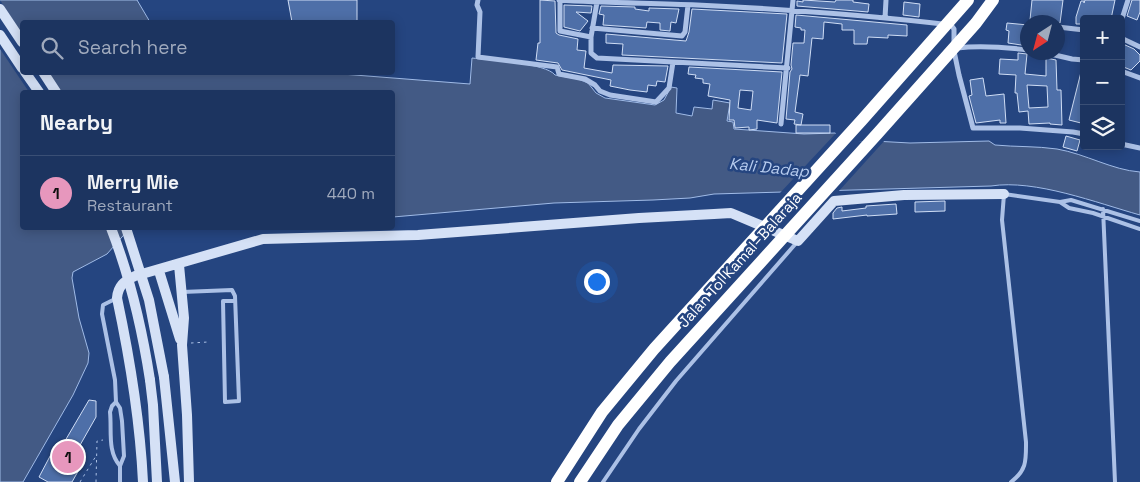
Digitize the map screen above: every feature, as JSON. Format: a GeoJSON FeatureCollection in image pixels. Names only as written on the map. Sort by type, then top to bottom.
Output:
{"type":"FeatureCollection","features":[{"type":"Feature","properties":{"kind":"highway","name":"Jalan Tol Kamal–Balaraja"},"geometry":{"type":"LineString","coordinates":[[557,482],[602,412],[654,349],[968,0]]}},
{"type":"Feature","properties":{"kind":"highway","name":"Jalan Tol Kamal–Balaraja"},"geometry":{"type":"LineString","coordinates":[[580,482],[618,425],[670,362],[878,133],[976,23],[993,0]]}},
{"type":"Feature","properties":{"kind":"main road"},"geometry":{"type":"LineString","coordinates":[[0,9],[20,39]]}},
{"type":"Feature","properties":{"kind":"main road"},"geometry":{"type":"LineString","coordinates":[[0,35],[20,65]]}},
{"type":"Feature","properties":{"kind":"main road"},"geometry":{"type":"LineString","coordinates":[[27,75],[38,90]]}},
{"type":"Feature","properties":{"kind":"main road"},"geometry":{"type":"LineString","coordinates":[[45,75],[55,90]]}},
{"type":"Feature","properties":{"kind":"main road"},"geometry":{"type":"LineString","coordinates":[[142,482],[141,450],[129,354],[117,298],[118,290],[124,282],[135,276],[160,271],[263,240],[418,235],[731,213],[798,241],[834,201],[904,195],[1004,194]]}},
{"type":"Feature","properties":{"kind":"main road"},"geometry":{"type":"LineString","coordinates":[[112,230],[136,304],[144,344],[153,405],[157,482]]}},
{"type":"Feature","properties":{"kind":"main road"},"geometry":{"type":"LineString","coordinates":[[127,230],[149,300],[164,377],[174,482]]}},
{"type":"Feature","properties":{"kind":"main road"},"geometry":{"type":"LineString","coordinates":[[179,265],[184,318],[182,345],[189,482]]}},
{"type":"Feature","properties":{"kind":"main road"},"geometry":{"type":"LineString","coordinates":[[160,271],[182,345]]}},
{"type":"Feature","properties":{"kind":"street"},"geometry":{"type":"LineString","coordinates":[[478,0],[477,5],[480,12],[477,55],[481,58],[557,67],[559,74],[585,79],[610,95],[656,102],[669,88],[673,62]]}},
{"type":"Feature","properties":{"kind":"street"},"geometry":{"type":"LineString","coordinates":[[591,37],[560,31],[561,0],[792,11],[952,25],[954,28],[954,48],[972,124],[975,128],[1020,128],[1080,133]]}},
{"type":"Feature","properties":{"kind":"street"},"geometry":{"type":"LineString","coordinates":[[781,124],[788,68],[793,0]]}},
{"type":"Feature","properties":{"kind":"street"},"geometry":{"type":"LineString","coordinates":[[885,18],[886,0]]}},
{"type":"Feature","properties":{"kind":"street"},"geometry":{"type":"LineString","coordinates":[[1123,15],[1128,0]]}},
{"type":"Feature","properties":{"kind":"street"},"geometry":{"type":"LineString","coordinates":[[597,2],[592,28],[591,54],[597,58],[788,68]]}},
{"type":"Feature","properties":{"kind":"street"},"geometry":{"type":"LineString","coordinates":[[592,28],[680,36],[684,32],[688,5]]}},
{"type":"Feature","properties":{"kind":"street"},"geometry":{"type":"LineString","coordinates":[[1065,27],[1080,29]]}},
{"type":"Feature","properties":{"kind":"street"},"geometry":{"type":"LineString","coordinates":[[1125,40],[1140,47]]}},
{"type":"Feature","properties":{"kind":"street"},"geometry":{"type":"LineString","coordinates":[[954,48],[1003,46],[1020,49]]}},
{"type":"Feature","properties":{"kind":"street"},"geometry":{"type":"LineString","coordinates":[[1065,58],[1080,60]]}},
{"type":"Feature","properties":{"kind":"street"},"geometry":{"type":"LineString","coordinates":[[1125,72],[1140,78]]}},
{"type":"Feature","properties":{"kind":"street"},"geometry":{"type":"LineString","coordinates":[[1125,145],[1140,148]]}},
{"type":"Feature","properties":{"kind":"lane"},"geometry":{"type":"LineString","coordinates":[[1012,482],[1020,476],[1024,468],[1026,442],[1002,220],[1004,194],[1060,202],[1071,200],[1140,221]]}},
{"type":"Feature","properties":{"kind":"lane"},"geometry":{"type":"LineString","coordinates":[[1060,202],[1069,208],[1140,229]]}},
{"type":"Feature","properties":{"kind":"lane"},"geometry":{"type":"LineString","coordinates":[[1103,209],[1115,482]]}},
{"type":"Feature","properties":{"kind":"lane"},"geometry":{"type":"LineString","coordinates":[[603,482],[676,382],[798,241]]}},
{"type":"Feature","properties":{"kind":"lane"},"geometry":{"type":"LineString","coordinates":[[182,292],[232,290],[234,292],[235,300],[238,402],[225,402],[223,301],[235,300]]}},
{"type":"Feature","properties":{"kind":"lane"},"geometry":{"type":"LineString","coordinates":[[117,298],[103,305],[102,314],[115,380],[116,402],[120,408],[124,443],[124,456],[120,466],[120,482]]}},
{"type":"Feature","properties":{"kind":"lane"},"geometry":{"type":"LineString","coordinates":[[116,402],[110,412],[111,439],[114,459],[120,466]]}},
{"type":"Feature","properties":{"kind":"path"},"geometry":{"type":"LineString","coordinates":[[96,482],[97,441],[111,439]]}},
{"type":"Feature","properties":{"kind":"path"},"geometry":{"type":"LineString","coordinates":[[80,482],[96,455]]}},
{"type":"Feature","properties":{"kind":"water","name":"Kali Dadap"},"geometry":{"type":"Polygon","coordinates":[[[0,0],[137,0],[149,20],[20,20],[20,75],[354,75],[470,84],[472,58],[529,65],[550,71],[555,75],[578,79],[588,83],[596,93],[605,98],[655,105],[664,100],[671,87],[677,88],[676,113],[692,116],[694,107],[712,109],[713,100],[730,103],[727,121],[733,122],[734,129],[804,134],[835,133],[848,143],[874,141],[910,143],[989,141],[995,145],[1068,151],[1119,168],[1140,172],[1140,215],[1066,193],[1027,186],[1008,185],[714,194],[690,198],[554,203],[395,217],[395,90],[20,90],[20,230],[128,230],[107,254],[73,272],[72,278],[79,318],[89,353],[88,363],[73,395],[23,482],[0,482],[0,0]]]}},
{"type":"Feature","properties":{"kind":"pier"},"geometry":{"type":"Polygon","coordinates":[[[0,0],[20,31],[20,75],[49,75],[60,90],[28,90],[0,49],[0,0]]]}},
{"type":"Feature","properties":{"kind":"pier"},"geometry":{"type":"Polygon","coordinates":[[[837,132],[849,140],[867,142],[874,138],[886,139],[838,192],[780,193],[837,132]]]}},
{"type":"Feature","properties":{"kind":"building"},"geometry":{"type":"Polygon","coordinates":[[[288,0],[357,0],[357,20],[292,20],[288,0]]]}},
{"type":"Feature","properties":{"kind":"building"},"geometry":{"type":"Polygon","coordinates":[[[540,0],[555,1],[556,33],[578,39],[577,50],[586,51],[584,68],[612,73],[613,65],[668,66],[665,82],[657,81],[656,86],[648,85],[647,92],[630,90],[610,86],[611,80],[562,70],[558,63],[536,60],[538,43],[540,43],[540,0]]]}},
{"type":"Feature","properties":{"kind":"building"},"geometry":{"type":"Polygon","coordinates":[[[803,0],[835,2],[836,0],[853,0],[853,2],[869,4],[868,12],[797,6],[797,1],[803,2],[803,0]]]}},
{"type":"Feature","properties":{"kind":"building"},"geometry":{"type":"Polygon","coordinates":[[[1032,0],[1063,0],[1061,15],[1030,15],[1032,0]]]}},
{"type":"Feature","properties":{"kind":"building"},"geometry":{"type":"Polygon","coordinates":[[[1085,0],[1115,0],[1112,15],[1080,15],[1080,24],[1076,24],[1081,1],[1084,1],[1084,3],[1085,0]]]}},
{"type":"Feature","properties":{"kind":"building"},"geometry":{"type":"Polygon","coordinates":[[[1132,0],[1140,0],[1140,12],[1137,20],[1127,16],[1132,0]]]}},
{"type":"Feature","properties":{"kind":"building"},"geometry":{"type":"Polygon","coordinates":[[[904,2],[920,4],[919,17],[903,15],[904,2]]]}},
{"type":"Feature","properties":{"kind":"building"},"geometry":{"type":"Polygon","coordinates":[[[564,5],[592,6],[591,13],[576,12],[588,21],[580,31],[564,27],[564,5]]]}},
{"type":"Feature","properties":{"kind":"building"},"geometry":{"type":"Polygon","coordinates":[[[601,6],[635,7],[635,9],[649,11],[649,8],[679,9],[676,23],[671,22],[670,31],[660,30],[660,23],[647,22],[646,28],[603,25],[604,15],[599,14],[601,6]]]}},
{"type":"Feature","properties":{"kind":"building"},"geometry":{"type":"Polygon","coordinates":[[[692,9],[787,14],[782,63],[622,55],[623,44],[606,43],[606,34],[686,41],[692,9]]]}},
{"type":"Feature","properties":{"kind":"building"},"geometry":{"type":"Polygon","coordinates":[[[796,15],[907,25],[907,36],[888,35],[888,38],[868,37],[867,44],[854,44],[854,30],[842,30],[842,24],[824,22],[823,39],[812,38],[808,76],[800,75],[795,112],[803,114],[801,125],[794,124],[795,120],[786,119],[793,43],[804,43],[805,30],[795,27],[796,15]]]}},
{"type":"Feature","properties":{"kind":"building"},"geometry":{"type":"Polygon","coordinates":[[[1007,23],[1020,24],[1020,45],[1008,43],[1009,31],[1006,30],[1007,23]]]}},
{"type":"Feature","properties":{"kind":"building"},"geometry":{"type":"Polygon","coordinates":[[[1125,45],[1134,49],[1140,55],[1140,61],[1131,70],[1125,68],[1125,45]]]}},
{"type":"Feature","properties":{"kind":"building"},"geometry":{"type":"Polygon","coordinates":[[[1018,53],[1020,53],[1020,60],[1026,60],[1025,74],[1046,76],[1046,60],[1056,60],[1057,90],[1061,90],[1062,125],[1050,123],[1029,124],[1028,111],[1019,112],[1017,93],[1015,93],[1016,75],[999,74],[1000,59],[1018,60],[1018,53]],[[1027,85],[1029,108],[1048,107],[1047,86],[1027,85]]]}},
{"type":"Feature","properties":{"kind":"building"},"geometry":{"type":"Polygon","coordinates":[[[689,67],[782,72],[777,123],[757,120],[757,129],[749,130],[749,127],[735,128],[734,120],[729,120],[730,100],[708,96],[710,84],[703,83],[703,79],[695,78],[696,75],[688,74],[689,67]],[[740,90],[738,108],[751,110],[753,91],[740,90]]]}},
{"type":"Feature","properties":{"kind":"building"},"geometry":{"type":"Polygon","coordinates":[[[1080,76],[1080,123],[1069,120],[1080,76]]]}},
{"type":"Feature","properties":{"kind":"building"},"geometry":{"type":"Polygon","coordinates":[[[983,78],[986,96],[1004,94],[1006,123],[1000,123],[1000,120],[976,123],[969,96],[972,95],[970,80],[983,78]]]}},
{"type":"Feature","properties":{"kind":"building"},"geometry":{"type":"Polygon","coordinates":[[[796,125],[830,125],[830,133],[796,133],[796,125]]]}},
{"type":"Feature","properties":{"kind":"building"},"geometry":{"type":"Polygon","coordinates":[[[1066,136],[1080,140],[1077,151],[1063,147],[1066,136]]]}},
{"type":"Feature","properties":{"kind":"building"},"geometry":{"type":"Polygon","coordinates":[[[945,201],[945,211],[915,212],[915,202],[945,201]]]}},
{"type":"Feature","properties":{"kind":"building"},"geometry":{"type":"Polygon","coordinates":[[[896,204],[897,214],[833,219],[833,213],[837,208],[842,207],[842,211],[866,208],[866,206],[896,204]]]}},
{"type":"Feature","properties":{"kind":"building"},"geometry":{"type":"Polygon","coordinates":[[[89,400],[96,401],[96,417],[75,454],[85,459],[72,482],[48,482],[39,477],[57,443],[62,446],[89,400]]]}},
{"type":"Feature","properties":{"kind":"place","name":"Merry Mie"},"geometry":{"type":"Point","coordinates":[68,457]}}]}
